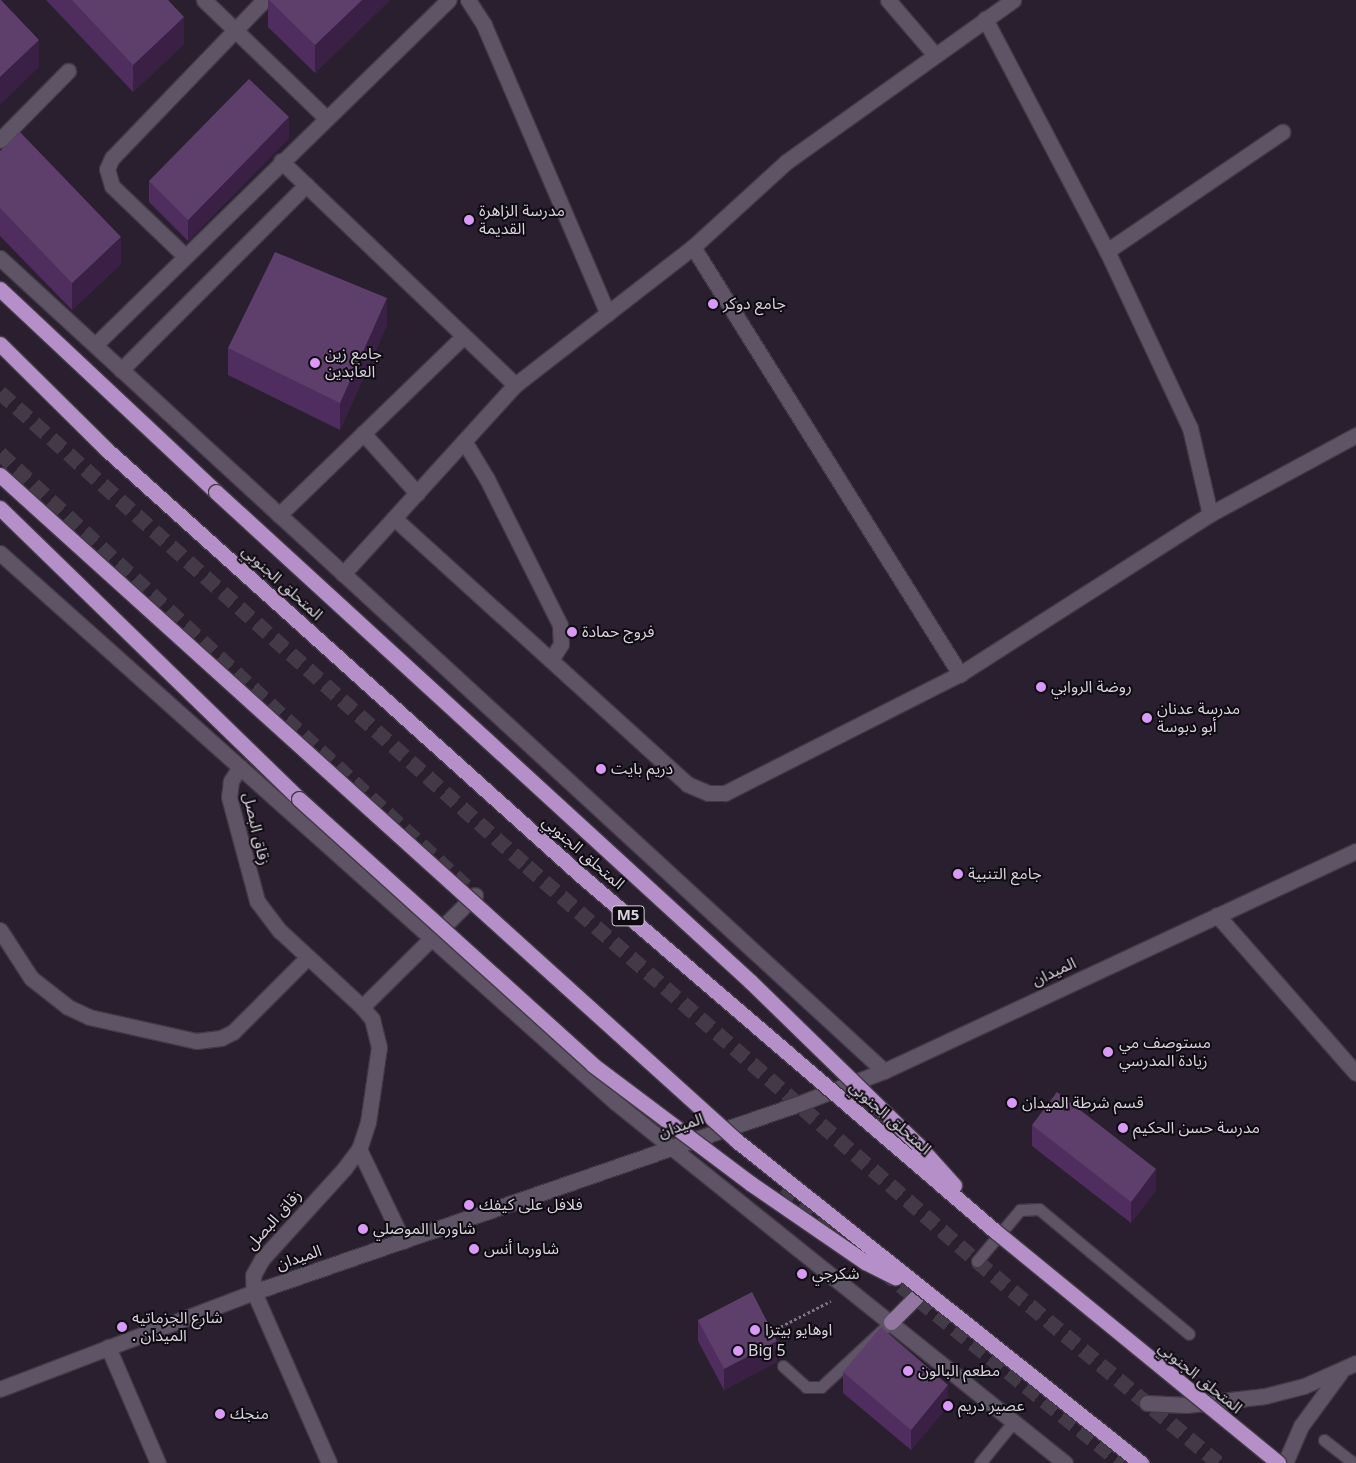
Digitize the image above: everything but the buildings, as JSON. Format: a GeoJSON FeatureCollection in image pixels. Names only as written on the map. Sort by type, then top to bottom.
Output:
{"type":"FeatureCollection","features":[{"type":"Feature","properties":{"kind":"highway"},"geometry":{"type":"LineString","coordinates":[[0,289],[216,492],[751,982],[918,1145],[995,1231]]}},
{"type":"Feature","properties":{"kind":"highway","name":"المتحلق الجنوبي"},"geometry":{"type":"LineString","coordinates":[[0,344],[106,449],[578,873],[995,1231],[1278,1463]]}},
{"type":"Feature","properties":{"kind":"highway"},"geometry":{"type":"LineString","coordinates":[[0,475],[737,1141],[919,1294],[1141,1463]]}},
{"type":"Feature","properties":{"kind":"highway"},"geometry":{"type":"LineString","coordinates":[[0,508],[299,799],[593,1065],[766,1194],[865,1262],[919,1294]]}},
{"type":"Feature","properties":{"kind":"main road"},"geometry":{"type":"LineString","coordinates":[[891,1322],[919,1294]]}},
{"type":"Feature","properties":{"kind":"street"},"geometry":{"type":"LineString","coordinates":[[204,0],[326,118]]}},
{"type":"Feature","properties":{"kind":"street"},"geometry":{"type":"LineString","coordinates":[[185,256],[112,186],[107,169],[112,158],[264,0]]}},
{"type":"Feature","properties":{"kind":"street"},"geometry":{"type":"LineString","coordinates":[[95,346],[281,161],[449,0]]}},
{"type":"Feature","properties":{"kind":"street"},"geometry":{"type":"LineString","coordinates":[[468,0],[484,25],[608,314]]}},
{"type":"Feature","properties":{"kind":"street"},"geometry":{"type":"LineString","coordinates":[[888,0],[936,55]]}},
{"type":"Feature","properties":{"kind":"street"},"geometry":{"type":"LineString","coordinates":[[343,574],[515,386],[693,247],[786,162],[1013,0]]}},
{"type":"Feature","properties":{"kind":"street"},"geometry":{"type":"LineString","coordinates":[[985,19],[1107,251],[1190,428],[1210,514]]}},
{"type":"Feature","properties":{"kind":"street"},"geometry":{"type":"LineString","coordinates":[[0,140],[68,71]]}},
{"type":"Feature","properties":{"kind":"street"},"geometry":{"type":"LineString","coordinates":[[1107,251],[1282,132]]}},
{"type":"Feature","properties":{"kind":"street"},"geometry":{"type":"LineString","coordinates":[[281,161],[515,386]]}},
{"type":"Feature","properties":{"kind":"street"},"geometry":{"type":"LineString","coordinates":[[121,370],[306,185]]}},
{"type":"Feature","properties":{"kind":"street"},"geometry":{"type":"LineString","coordinates":[[693,247],[960,674]]}},
{"type":"Feature","properties":{"kind":"street"},"geometry":{"type":"LineString","coordinates":[[0,258],[884,1071]]}},
{"type":"Feature","properties":{"kind":"street"},"geometry":{"type":"LineString","coordinates":[[279,515],[463,337]]}},
{"type":"Feature","properties":{"kind":"street"},"geometry":{"type":"LineString","coordinates":[[363,433],[418,493]]}},
{"type":"Feature","properties":{"kind":"street"},"geometry":{"type":"LineString","coordinates":[[394,518],[687,784],[708,793],[726,793],[960,674],[1210,514],[1356,436]]}},
{"type":"Feature","properties":{"kind":"street"},"geometry":{"type":"LineString","coordinates":[[464,441],[487,479],[560,625],[561,644],[550,660]]}},
{"type":"Feature","properties":{"kind":"street"},"geometry":{"type":"LineString","coordinates":[[0,553],[592,1082],[1066,1463]]}},
{"type":"Feature","properties":{"kind":"street","name":"زقاق البصل"},"geometry":{"type":"LineString","coordinates":[[240,768],[231,781],[229,797],[257,901],[266,916],[362,1007],[372,1019],[379,1047],[368,1122],[358,1149],[256,1267],[252,1283],[254,1292],[329,1463]]}},
{"type":"Feature","properties":{"kind":"street","name":"الميدان"},"geometry":{"type":"LineString","coordinates":[[0,1390],[254,1292],[673,1147],[884,1071],[1356,851]]}},
{"type":"Feature","properties":{"kind":"street"},"geometry":{"type":"LineString","coordinates":[[362,1007],[475,895]]}},
{"type":"Feature","properties":{"kind":"street"},"geometry":{"type":"LineString","coordinates":[[1217,915],[1356,1073]]}},
{"type":"Feature","properties":{"kind":"street"},"geometry":{"type":"LineString","coordinates":[[0,930],[31,978],[68,1007],[89,1017],[196,1040],[221,1038],[233,1032],[308,957]]}},
{"type":"Feature","properties":{"kind":"street"},"geometry":{"type":"LineString","coordinates":[[358,1149],[402,1240]]}},
{"type":"Feature","properties":{"kind":"street"},"geometry":{"type":"LineString","coordinates":[[108,1347],[158,1463]]}},
{"type":"Feature","properties":{"kind":"street"},"geometry":{"type":"LineString","coordinates":[[1147,1403],[1186,1405],[1255,1398],[1304,1386],[1340,1372],[1356,1363]]}},
{"type":"Feature","properties":{"kind":"street"},"geometry":{"type":"LineString","coordinates":[[1284,1463],[1300,1426],[1340,1372]]}},
{"type":"Feature","properties":{"kind":"lane"},"geometry":{"type":"LineString","coordinates":[[977,1261],[1020,1210],[1039,1209],[1189,1334]]}},
{"type":"Feature","properties":{"kind":"lane"},"geometry":{"type":"LineString","coordinates":[[783,1366],[806,1387],[821,1387],[891,1322]]}},
{"type":"Feature","properties":{"kind":"lane"},"geometry":{"type":"LineString","coordinates":[[980,1463],[1014,1421]]}},
{"type":"Feature","properties":{"kind":"lane"},"geometry":{"type":"LineString","coordinates":[[1324,1440],[1352,1463]]}},
{"type":"Feature","properties":{"kind":"path"},"geometry":{"type":"LineString","coordinates":[[772,1331],[851,1290]]}},
{"type":"Feature","properties":{"kind":"tunnel"},"geometry":{"type":"LineString","coordinates":[[0,392],[527,866],[977,1261],[1219,1463]]}},
{"type":"Feature","properties":{"kind":"tunnel"},"geometry":{"type":"LineString","coordinates":[[0,453],[466,886]]}},
{"type":"Feature","properties":{"kind":"tunnel"},"geometry":{"type":"LineString","coordinates":[[785,1186],[851,1246]]}},
{"type":"Feature","properties":{"kind":"tunnel"},"geometry":{"type":"LineString","coordinates":[[883,1271],[1122,1463]]}},
{"type":"Feature","properties":{"kind":"place","name":"مدرسة الزاهرة القديمة"},"geometry":{"type":"Point","coordinates":[469,220]}},
{"type":"Feature","properties":{"kind":"place","name":"جامع دوكر"},"geometry":{"type":"Point","coordinates":[713,304]}},
{"type":"Feature","properties":{"kind":"place","name":"جامع زين العابدين"},"geometry":{"type":"Point","coordinates":[315,363]}},
{"type":"Feature","properties":{"kind":"place","name":"فروج حمادة"},"geometry":{"type":"Point","coordinates":[572,632]}},
{"type":"Feature","properties":{"kind":"place","name":"روضة الروابي"},"geometry":{"type":"Point","coordinates":[1041,687]}},
{"type":"Feature","properties":{"kind":"place","name":"مدرسة عدنان أبو دبوسة"},"geometry":{"type":"Point","coordinates":[1147,718]}},
{"type":"Feature","properties":{"kind":"place","name":"دريم بايت"},"geometry":{"type":"Point","coordinates":[601,769]}},
{"type":"Feature","properties":{"kind":"place","name":"جامع التنبية"},"geometry":{"type":"Point","coordinates":[958,874]}},
{"type":"Feature","properties":{"kind":"place","name":"مستوصف مي زيادة المدرسي"},"geometry":{"type":"Point","coordinates":[1108,1052]}},
{"type":"Feature","properties":{"kind":"place","name":"قسم شرطة الميدان"},"geometry":{"type":"Point","coordinates":[1012,1103]}},
{"type":"Feature","properties":{"kind":"place","name":"مدرسة حسن الحكيم"},"geometry":{"type":"Point","coordinates":[1123,1128]}},
{"type":"Feature","properties":{"kind":"place","name":"فلافل على كيفك"},"geometry":{"type":"Point","coordinates":[469,1205]}},
{"type":"Feature","properties":{"kind":"place","name":"شاورما الموصلي"},"geometry":{"type":"Point","coordinates":[363,1229]}},
{"type":"Feature","properties":{"kind":"place","name":"شاورما أنس"},"geometry":{"type":"Point","coordinates":[474,1249]}},
{"type":"Feature","properties":{"kind":"place","name":"شكرجي"},"geometry":{"type":"Point","coordinates":[802,1274]}},
{"type":"Feature","properties":{"kind":"place","name":"شارع الجزماتيه . الميدان"},"geometry":{"type":"Point","coordinates":[122,1327]}},
{"type":"Feature","properties":{"kind":"place","name":"اوهايو بيتزا"},"geometry":{"type":"Point","coordinates":[755,1330]}},
{"type":"Feature","properties":{"kind":"place","name":"Big 5"},"geometry":{"type":"Point","coordinates":[738,1351]}},
{"type":"Feature","properties":{"kind":"place","name":"مطعم البالون"},"geometry":{"type":"Point","coordinates":[908,1371]}},
{"type":"Feature","properties":{"kind":"place","name":"عصير دريم"},"geometry":{"type":"Point","coordinates":[948,1406]}},
{"type":"Feature","properties":{"kind":"place","name":"منجك"},"geometry":{"type":"Point","coordinates":[220,1414]}}]}
